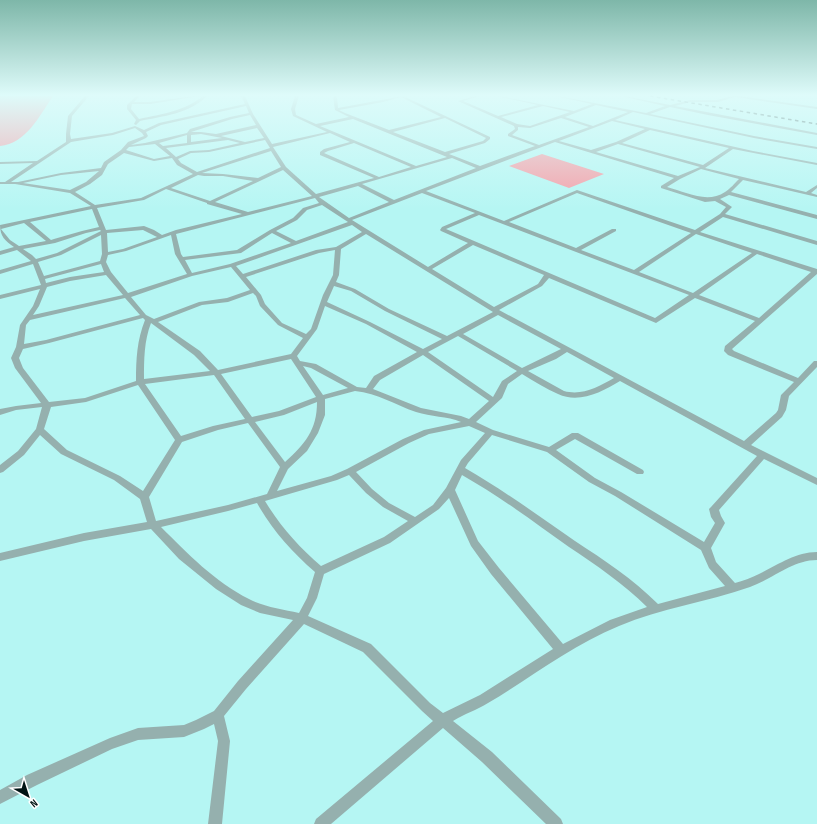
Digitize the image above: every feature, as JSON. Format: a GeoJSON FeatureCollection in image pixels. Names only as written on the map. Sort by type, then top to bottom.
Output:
{"type":"FeatureCollection","features":[{"type":"Feature","properties":{"kind":"street"},"geometry":{"type":"LineString","coordinates":[[66,134],[69,141]]}},
{"type":"Feature","properties":{"kind":"street"},"geometry":{"type":"LineString","coordinates":[[0,186],[65,146],[69,141],[110,134]]}},
{"type":"Feature","properties":{"kind":"street"},"geometry":{"type":"LineString","coordinates":[[71,192],[88,183],[100,174],[106,163],[123,152],[132,142],[145,137],[145,134]]}},
{"type":"Feature","properties":{"kind":"street"},"geometry":{"type":"LineString","coordinates":[[128,146],[138,146],[187,134]]}},
{"type":"Feature","properties":{"kind":"street"},"geometry":{"type":"LineString","coordinates":[[189,134],[190,144]]}},
{"type":"Feature","properties":{"kind":"street"},"geometry":{"type":"LineString","coordinates":[[213,134],[244,143]]}},
{"type":"Feature","properties":{"kind":"street"},"geometry":{"type":"LineString","coordinates":[[264,134],[284,168],[314,197],[366,232],[496,311],[763,455],[817,482]]}},
{"type":"Feature","properties":{"kind":"street"},"geometry":{"type":"LineString","coordinates":[[0,227],[94,207],[142,199],[198,173],[271,147],[320,134]]}},
{"type":"Feature","properties":{"kind":"street"},"geometry":{"type":"LineString","coordinates":[[336,134],[415,167]]}},
{"type":"Feature","properties":{"kind":"street"},"geometry":{"type":"LineString","coordinates":[[393,134],[480,168]]}},
{"type":"Feature","properties":{"kind":"street"},"geometry":{"type":"LineString","coordinates":[[444,154],[484,142],[488,138],[481,134]]}},
{"type":"Feature","properties":{"kind":"street"},"geometry":{"type":"LineString","coordinates":[[510,134],[538,146]]}},
{"type":"Feature","properties":{"kind":"street"},"geometry":{"type":"LineString","coordinates":[[29,318],[127,296],[190,275],[232,265],[296,243],[393,202],[538,146],[572,134]]}},
{"type":"Feature","properties":{"kind":"street"},"geometry":{"type":"LineString","coordinates":[[591,152],[618,143],[636,134]]}},
{"type":"Feature","properties":{"kind":"street"},"geometry":{"type":"LineString","coordinates":[[674,134],[817,164]]}},
{"type":"Feature","properties":{"kind":"street"},"geometry":{"type":"LineString","coordinates":[[747,134],[817,148]]}},
{"type":"Feature","properties":{"kind":"street"},"geometry":{"type":"LineString","coordinates":[[695,139],[701,135]]}},
{"type":"Feature","properties":{"kind":"street"},"geometry":{"type":"LineString","coordinates":[[123,152],[154,160],[174,158],[190,152],[209,151],[266,138]]}},
{"type":"Feature","properties":{"kind":"street"},"geometry":{"type":"LineString","coordinates":[[162,147],[228,139]]}},
{"type":"Feature","properties":{"kind":"street"},"geometry":{"type":"LineString","coordinates":[[554,141],[678,178]]}},
{"type":"Feature","properties":{"kind":"street"},"geometry":{"type":"LineString","coordinates":[[155,142],[187,170],[198,173],[259,180]]}},
{"type":"Feature","properties":{"kind":"street"},"geometry":{"type":"LineString","coordinates":[[354,142],[326,150],[322,152],[322,154],[378,178]]}},
{"type":"Feature","properties":{"kind":"street"},"geometry":{"type":"LineString","coordinates":[[618,143],[742,178],[817,196]]}},
{"type":"Feature","properties":{"kind":"street"},"geometry":{"type":"LineString","coordinates":[[635,272],[722,215],[729,207],[716,200],[705,200],[663,187],[702,167],[733,147]]}},
{"type":"Feature","properties":{"kind":"street"},"geometry":{"type":"LineString","coordinates":[[105,254],[124,250],[173,233],[314,197],[451,157]]}},
{"type":"Feature","properties":{"kind":"street"},"geometry":{"type":"LineString","coordinates":[[0,163],[38,162]]}},
{"type":"Feature","properties":{"kind":"street"},"geometry":{"type":"LineString","coordinates":[[209,203],[284,168]]}},
{"type":"Feature","properties":{"kind":"street"},"geometry":{"type":"LineString","coordinates":[[15,183],[61,174],[103,169]]}},
{"type":"Feature","properties":{"kind":"street"},"geometry":{"type":"LineString","coordinates":[[716,200],[728,193],[742,178]]}},
{"type":"Feature","properties":{"kind":"street"},"geometry":{"type":"LineString","coordinates":[[0,183],[15,183],[71,192],[91,203],[104,230],[105,254],[103,262],[108,273],[149,319],[197,353],[216,373],[285,467]]}},
{"type":"Feature","properties":{"kind":"street"},"geometry":{"type":"LineString","coordinates":[[358,184],[393,202]]}},
{"type":"Feature","properties":{"kind":"street"},"geometry":{"type":"LineString","coordinates":[[806,194],[817,186]]}},
{"type":"Feature","properties":{"kind":"street"},"geometry":{"type":"LineString","coordinates":[[167,188],[209,203],[250,214]]}},
{"type":"Feature","properties":{"kind":"street"},"geometry":{"type":"LineString","coordinates":[[422,191],[759,320]]}},
{"type":"Feature","properties":{"kind":"street"},"geometry":{"type":"LineString","coordinates":[[505,222],[578,191],[695,232],[816,271]]}},
{"type":"Feature","properties":{"kind":"street"},"geometry":{"type":"LineString","coordinates":[[728,193],[817,217]]}},
{"type":"Feature","properties":{"kind":"street"},"geometry":{"type":"LineString","coordinates":[[182,259],[239,252],[272,231],[295,220],[305,209],[323,203]]}},
{"type":"Feature","properties":{"kind":"street"},"geometry":{"type":"LineString","coordinates":[[479,213],[442,229],[547,276],[656,321],[694,296],[740,262],[757,252]]}},
{"type":"Feature","properties":{"kind":"street"},"geometry":{"type":"LineString","coordinates":[[722,215],[817,243]]}},
{"type":"Feature","properties":{"kind":"street"},"geometry":{"type":"LineString","coordinates":[[26,222],[50,242]]}},
{"type":"Feature","properties":{"kind":"street"},"geometry":{"type":"LineString","coordinates":[[0,252],[17,247],[50,242],[88,229],[104,230],[144,228],[161,237]]}},
{"type":"Feature","properties":{"kind":"street"},"geometry":{"type":"LineString","coordinates":[[0,272],[70,250],[104,230]]}},
{"type":"Feature","properties":{"kind":"street"},"geometry":{"type":"LineString","coordinates":[[577,250],[614,230]]}},
{"type":"Feature","properties":{"kind":"street"},"geometry":{"type":"LineString","coordinates":[[0,231],[8,241],[30,256],[35,262],[43,282],[36,306],[23,325],[20,347],[15,358],[19,368],[47,405]]}},
{"type":"Feature","properties":{"kind":"street"},"geometry":{"type":"LineString","coordinates":[[272,231],[296,243]]}},
{"type":"Feature","properties":{"kind":"street"},"geometry":{"type":"LineString","coordinates":[[242,276],[318,251],[338,248],[366,232]]}},
{"type":"Feature","properties":{"kind":"street"},"geometry":{"type":"LineString","coordinates":[[173,233],[178,254],[190,275]]}},
{"type":"Feature","properties":{"kind":"street"},"geometry":{"type":"LineString","coordinates":[[427,270],[472,243]]}},
{"type":"Feature","properties":{"kind":"street"},"geometry":{"type":"LineString","coordinates":[[0,412],[86,400],[140,382],[216,373],[293,356],[314,329],[323,303],[336,275],[338,248]]}},
{"type":"Feature","properties":{"kind":"street"},"geometry":{"type":"LineString","coordinates":[[0,297],[103,262]]}},
{"type":"Feature","properties":{"kind":"street"},"geometry":{"type":"LineString","coordinates":[[232,265],[259,296],[262,305],[280,324],[307,337]]}},
{"type":"Feature","properties":{"kind":"street"},"geometry":{"type":"LineString","coordinates":[[799,380],[728,350],[728,348],[816,271]]}},
{"type":"Feature","properties":{"kind":"street"},"geometry":{"type":"LineString","coordinates":[[43,282],[108,273]]}},
{"type":"Feature","properties":{"kind":"street"},"geometry":{"type":"LineString","coordinates":[[368,390],[377,378],[424,353],[540,285],[547,276]]}},
{"type":"Feature","properties":{"kind":"street"},"geometry":{"type":"LineString","coordinates":[[332,284],[353,290],[387,310],[447,339]]}},
{"type":"Feature","properties":{"kind":"street"},"geometry":{"type":"LineString","coordinates":[[20,347],[149,319],[201,303],[228,300],[254,291]]}},
{"type":"Feature","properties":{"kind":"street"},"geometry":{"type":"LineString","coordinates":[[323,303],[368,323],[424,353],[494,401]]}},
{"type":"Feature","properties":{"kind":"street"},"geometry":{"type":"LineString","coordinates":[[149,319],[143,334],[140,358],[140,382],[179,440]]}},
{"type":"Feature","properties":{"kind":"street"},"geometry":{"type":"LineString","coordinates":[[457,333],[561,393],[567,395],[592,393],[619,378]]}},
{"type":"Feature","properties":{"kind":"street"},"geometry":{"type":"LineString","coordinates":[[0,557],[84,537],[228,508],[307,487],[350,471],[406,441],[427,432],[470,423],[501,393],[505,383],[523,370],[567,349]]}},
{"type":"Feature","properties":{"kind":"street"},"geometry":{"type":"LineString","coordinates":[[270,496],[285,467],[304,450],[314,433],[321,416],[321,398],[293,356]]}},
{"type":"Feature","properties":{"kind":"street"},"geometry":{"type":"LineString","coordinates":[[299,363],[312,366],[355,389]]}},
{"type":"Feature","properties":{"kind":"street"},"geometry":{"type":"LineString","coordinates":[[745,445],[779,415],[782,410],[785,395],[817,363]]}},
{"type":"Feature","properties":{"kind":"street"},"geometry":{"type":"LineString","coordinates":[[144,497],[179,440],[216,428],[281,413],[321,398],[355,389],[368,390],[419,410],[448,415],[490,432],[550,450],[592,480],[618,494],[706,548]]}},
{"type":"Feature","properties":{"kind":"street"},"geometry":{"type":"LineString","coordinates":[[0,470],[21,453],[40,430],[47,405]]}},
{"type":"Feature","properties":{"kind":"street"},"geometry":{"type":"LineString","coordinates":[[40,430],[64,452],[117,478],[144,497],[153,524],[183,556],[220,586],[245,602],[260,608],[302,618],[367,648],[426,707],[487,757],[530,797],[556,824]]}},
{"type":"Feature","properties":{"kind":"street"},"geometry":{"type":"LineString","coordinates":[[0,797],[32,780],[110,744],[138,734],[184,731],[200,725],[218,715],[242,685],[302,618],[312,598],[320,571],[387,540],[436,507],[450,490],[464,462],[490,432]]}},
{"type":"Feature","properties":{"kind":"street"},"geometry":{"type":"LineString","coordinates":[[550,450],[575,434],[640,472]]}},
{"type":"Feature","properties":{"kind":"street"},"geometry":{"type":"LineString","coordinates":[[733,588],[707,558],[706,548],[720,524],[714,509],[763,455]]}},
{"type":"Feature","properties":{"kind":"street"},"geometry":{"type":"LineString","coordinates":[[461,470],[507,498],[599,561],[641,593],[656,609]]}},
{"type":"Feature","properties":{"kind":"street"},"geometry":{"type":"LineString","coordinates":[[350,471],[386,505],[415,521]]}},
{"type":"Feature","properties":{"kind":"street"},"geometry":{"type":"LineString","coordinates":[[450,490],[474,543],[495,571],[561,650]]}},
{"type":"Feature","properties":{"kind":"street"},"geometry":{"type":"LineString","coordinates":[[259,499],[276,526],[292,546],[320,571]]}},
{"type":"Feature","properties":{"kind":"street"},"geometry":{"type":"LineString","coordinates":[[322,824],[410,747],[443,721],[481,700],[561,650],[615,622],[733,588],[761,578],[800,559],[812,555],[817,556]]}},
{"type":"Feature","properties":{"kind":"street"},"geometry":{"type":"LineString","coordinates":[[215,824],[224,741],[218,715]]}},
{"type":"Feature","properties":{"kind":"shaded area"},"geometry":{"type":"Polygon","coordinates":[[[0,134],[24,134],[9,144],[0,146],[0,134]]]}},
{"type":"Feature","properties":{"kind":"shaded area"},"geometry":{"type":"Polygon","coordinates":[[[542,154],[604,174],[569,188],[509,166],[542,154]]]}}]}
